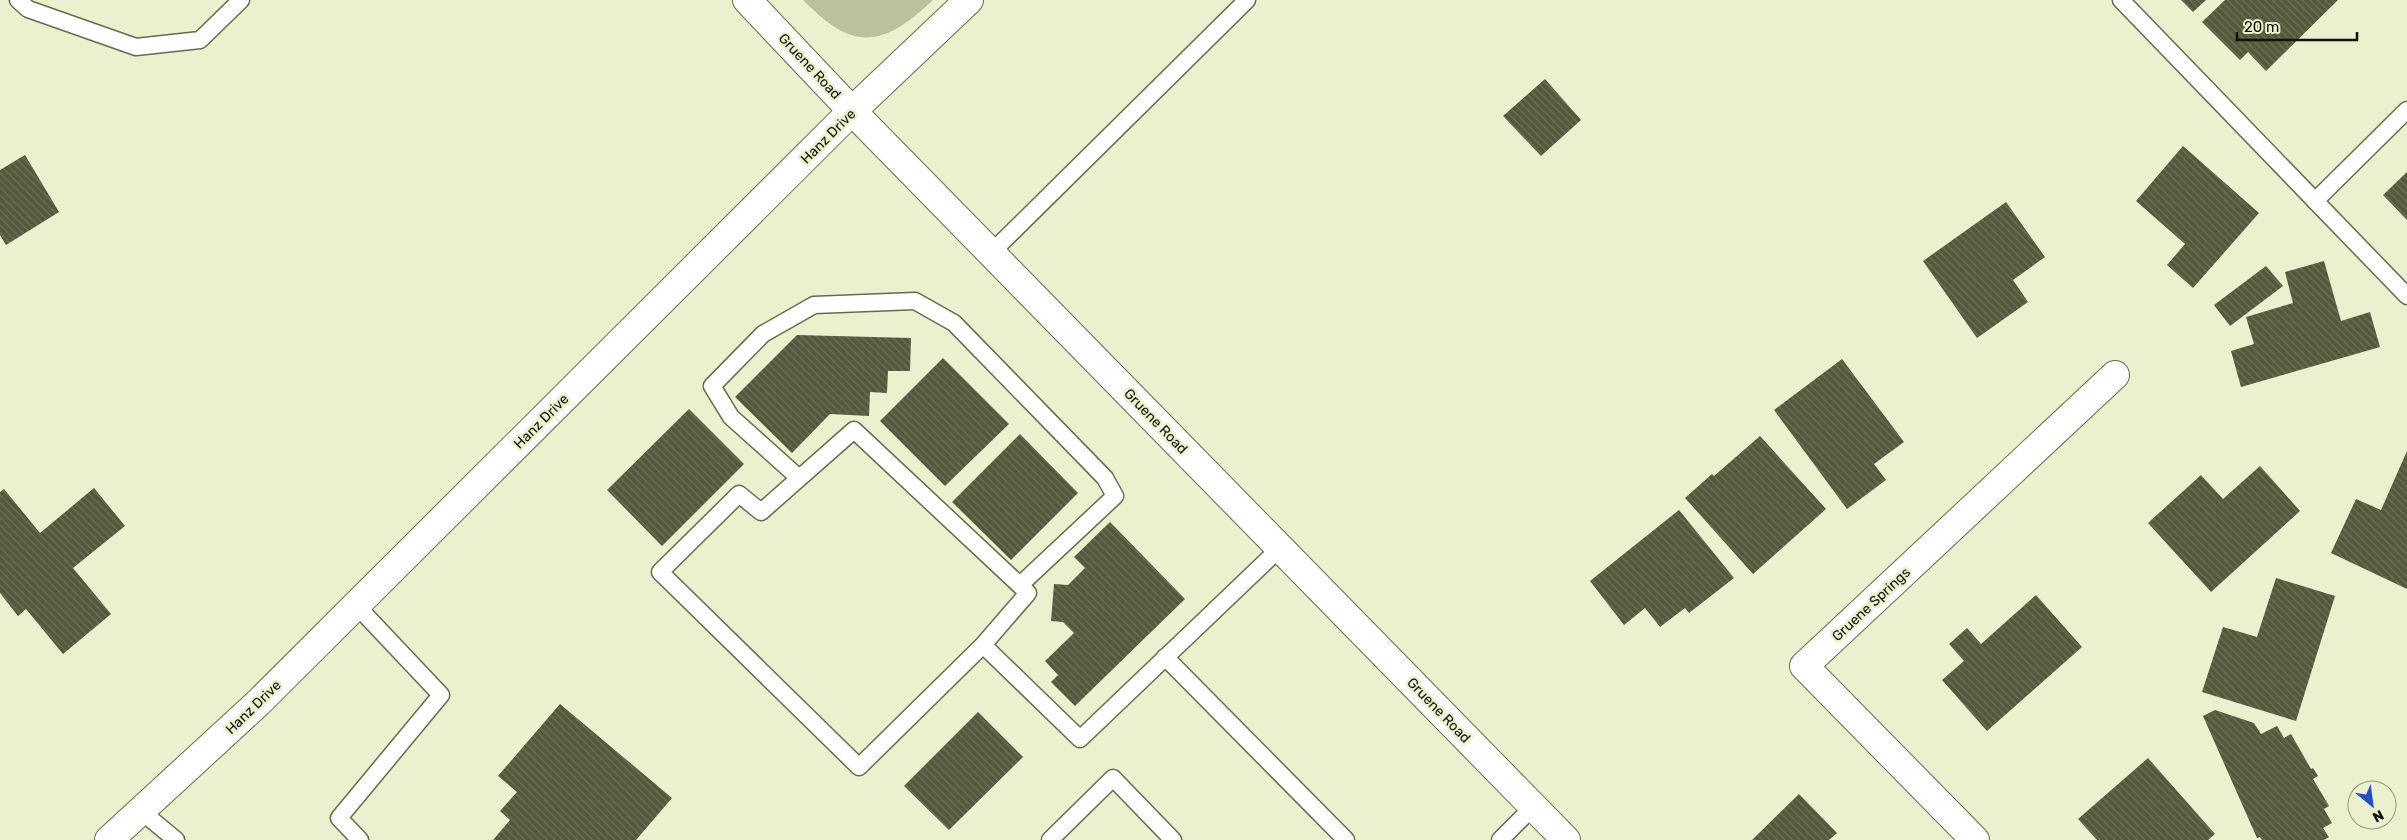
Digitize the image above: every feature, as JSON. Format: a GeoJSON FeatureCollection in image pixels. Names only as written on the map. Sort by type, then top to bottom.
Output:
{"type":"FeatureCollection","features":[{"type":"Feature","properties":{"kind":"street","name":"Gruene Road"},"geometry":{"type":"LineString","coordinates":[[747,0],[852,111],[1566,840]]}},
{"type":"Feature","properties":{"kind":"street","name":"Hanz Drive"},"geometry":{"type":"LineString","coordinates":[[109,840],[258,703],[852,111],[969,0]]}},
{"type":"Feature","properties":{"kind":"street","name":"Gruene Springs"},"geometry":{"type":"LineString","coordinates":[[1975,840],[1804,666],[2115,374]]}},
{"type":"Feature","properties":{"kind":"lane"},"geometry":{"type":"LineString","coordinates":[[18,0],[28,9],[136,47],[200,40],[241,0]]}},
{"type":"Feature","properties":{"kind":"lane"},"geometry":{"type":"LineString","coordinates":[[991,253],[1247,0]]}},
{"type":"Feature","properties":{"kind":"lane"},"geometry":{"type":"LineString","coordinates":[[2122,0],[2407,296]]}},
{"type":"Feature","properties":{"kind":"lane"},"geometry":{"type":"LineString","coordinates":[[2315,201],[2407,110]]}},
{"type":"Feature","properties":{"kind":"lane"},"geometry":{"type":"LineString","coordinates":[[799,478],[731,417],[712,386],[763,334],[814,305],[915,301],[954,323],[1104,478],[1115,496],[1020,585]]}},
{"type":"Feature","properties":{"kind":"lane"},"geometry":{"type":"LineString","coordinates":[[854,430],[1020,585],[1028,593],[983,646],[859,767],[660,572],[739,494],[761,512],[854,430]]}},
{"type":"Feature","properties":{"kind":"lane"},"geometry":{"type":"LineString","coordinates":[[983,646],[1080,739],[1280,548]]}},
{"type":"Feature","properties":{"kind":"lane"},"geometry":{"type":"LineString","coordinates":[[356,605],[441,695],[339,818],[360,840]]}},
{"type":"Feature","properties":{"kind":"lane"},"geometry":{"type":"LineString","coordinates":[[1165,657],[1346,840]]}},
{"type":"Feature","properties":{"kind":"lane"},"geometry":{"type":"LineString","coordinates":[[1050,840],[1113,778],[1173,840]]}},
{"type":"Feature","properties":{"kind":"lane"},"geometry":{"type":"LineString","coordinates":[[1500,840],[1533,806]]}},
{"type":"Feature","properties":{"kind":"lane"},"geometry":{"type":"LineString","coordinates":[[141,811],[176,840]]}},
{"type":"Feature","properties":{"kind":"green space"},"geometry":{"type":"Polygon","coordinates":[[[803,0],[933,0],[898,28],[882,35],[867,38],[852,35],[837,28],[821,17],[803,0]]]}},
{"type":"Feature","properties":{"kind":"building"},"geometry":{"type":"Polygon","coordinates":[[[2181,0],[2206,0],[2193,12],[2181,0]]]}},
{"type":"Feature","properties":{"kind":"building"},"geometry":{"type":"Polygon","coordinates":[[[2225,0],[2338,0],[2266,71],[2248,52],[2240,60],[2202,22],[2225,0]]]}},
{"type":"Feature","properties":{"kind":"building"},"geometry":{"type":"Polygon","coordinates":[[[1545,79],[1581,120],[1541,156],[1503,116],[1545,79]]]}},
{"type":"Feature","properties":{"kind":"building"},"geometry":{"type":"Polygon","coordinates":[[[2183,146],[2259,213],[2193,288],[2167,265],[2185,244],[2136,201],[2183,146]]]}},
{"type":"Feature","properties":{"kind":"building"},"geometry":{"type":"Polygon","coordinates":[[[25,155],[59,212],[6,245],[0,235],[0,170],[25,155]]]}},
{"type":"Feature","properties":{"kind":"building"},"geometry":{"type":"Polygon","coordinates":[[[2407,172],[2407,220],[2383,195],[2407,172]]]}},
{"type":"Feature","properties":{"kind":"building"},"geometry":{"type":"Polygon","coordinates":[[[2006,202],[2045,257],[2013,280],[2028,302],[1977,338],[1923,261],[2006,202]]]}},
{"type":"Feature","properties":{"kind":"building"},"geometry":{"type":"Polygon","coordinates":[[[2324,261],[2341,321],[2370,312],[2380,347],[2241,387],[2231,351],[2254,344],[2246,317],[2293,303],[2285,272],[2324,261]]]}},
{"type":"Feature","properties":{"kind":"building"},"geometry":{"type":"Polygon","coordinates":[[[2266,266],[2283,286],[2230,326],[2214,305],[2266,266]]]}},
{"type":"Feature","properties":{"kind":"building"},"geometry":{"type":"Polygon","coordinates":[[[797,335],[911,338],[910,371],[888,371],[887,393],[870,392],[869,416],[830,414],[792,453],[735,397],[797,335]]]}},
{"type":"Feature","properties":{"kind":"building"},"geometry":{"type":"Polygon","coordinates":[[[943,358],[1009,424],[945,486],[880,421],[943,358]]]}},
{"type":"Feature","properties":{"kind":"building"},"geometry":{"type":"Polygon","coordinates":[[[1842,359],[1904,442],[1874,464],[1886,480],[1847,509],[1774,410],[1842,359]]]}},
{"type":"Feature","properties":{"kind":"building"},"geometry":{"type":"Polygon","coordinates":[[[689,409],[744,464],[662,546],[607,490],[689,409]]]}},
{"type":"Feature","properties":{"kind":"building"},"geometry":{"type":"Polygon","coordinates":[[[1020,434],[1078,493],[1011,560],[952,502],[1020,434]]]}},
{"type":"Feature","properties":{"kind":"building"},"geometry":{"type":"Polygon","coordinates":[[[1760,436],[1826,509],[1753,574],[1685,498],[1712,474],[1714,476],[1760,436]]]}},
{"type":"Feature","properties":{"kind":"building"},"geometry":{"type":"Polygon","coordinates":[[[2407,451],[2407,589],[2331,553],[2356,499],[2381,510],[2407,451]]]}},
{"type":"Feature","properties":{"kind":"building"},"geometry":{"type":"Polygon","coordinates":[[[2260,466],[2300,511],[2211,592],[2148,523],[2201,475],[2223,499],[2260,466]]]}},
{"type":"Feature","properties":{"kind":"building"},"geometry":{"type":"Polygon","coordinates":[[[94,488],[125,526],[73,568],[111,614],[63,654],[26,609],[18,616],[0,593],[0,492],[4,489],[40,533],[94,488]]]}},
{"type":"Feature","properties":{"kind":"building"},"geometry":{"type":"Polygon","coordinates":[[[1679,510],[1734,578],[1689,613],[1685,608],[1660,627],[1645,608],[1624,625],[1590,581],[1679,510]]]}},
{"type":"Feature","properties":{"kind":"building"},"geometry":{"type":"Polygon","coordinates":[[[1110,522],[1185,599],[1075,706],[1051,682],[1058,675],[1045,661],[1074,633],[1063,622],[1051,621],[1054,584],[1068,585],[1085,568],[1074,557],[1110,522]]]}},
{"type":"Feature","properties":{"kind":"building"},"geometry":{"type":"Polygon","coordinates":[[[2276,578],[2335,596],[2296,721],[2202,692],[2223,627],[2257,637],[2276,578]]]}},
{"type":"Feature","properties":{"kind":"building"},"geometry":{"type":"Polygon","coordinates":[[[2036,595],[2082,647],[1987,731],[1942,680],[1964,661],[1949,644],[1967,628],[1981,644],[2036,595]]]}},
{"type":"Feature","properties":{"kind":"building"},"geometry":{"type":"Polygon","coordinates":[[[560,704],[672,798],[636,840],[493,840],[510,820],[500,811],[517,792],[498,776],[560,704]]]}},
{"type":"Feature","properties":{"kind":"building"},"geometry":{"type":"Polygon","coordinates":[[[2215,710],[2254,723],[2261,734],[2277,726],[2284,738],[2291,734],[2311,769],[2313,768],[2318,776],[2313,779],[2329,806],[2324,809],[2332,823],[2323,828],[2329,837],[2324,840],[2262,840],[2260,837],[2257,838],[2203,716],[2215,710]]]}},
{"type":"Feature","properties":{"kind":"building"},"geometry":{"type":"Polygon","coordinates":[[[978,712],[1023,757],[949,830],[904,786],[978,712]]]}},
{"type":"Feature","properties":{"kind":"building"},"geometry":{"type":"Polygon","coordinates":[[[2148,758],[2215,834],[2208,840],[2097,840],[2078,819],[2148,758]]]}},
{"type":"Feature","properties":{"kind":"building"},"geometry":{"type":"Polygon","coordinates":[[[1799,794],[1837,833],[1829,840],[1752,840],[1799,794]]]}}]}
